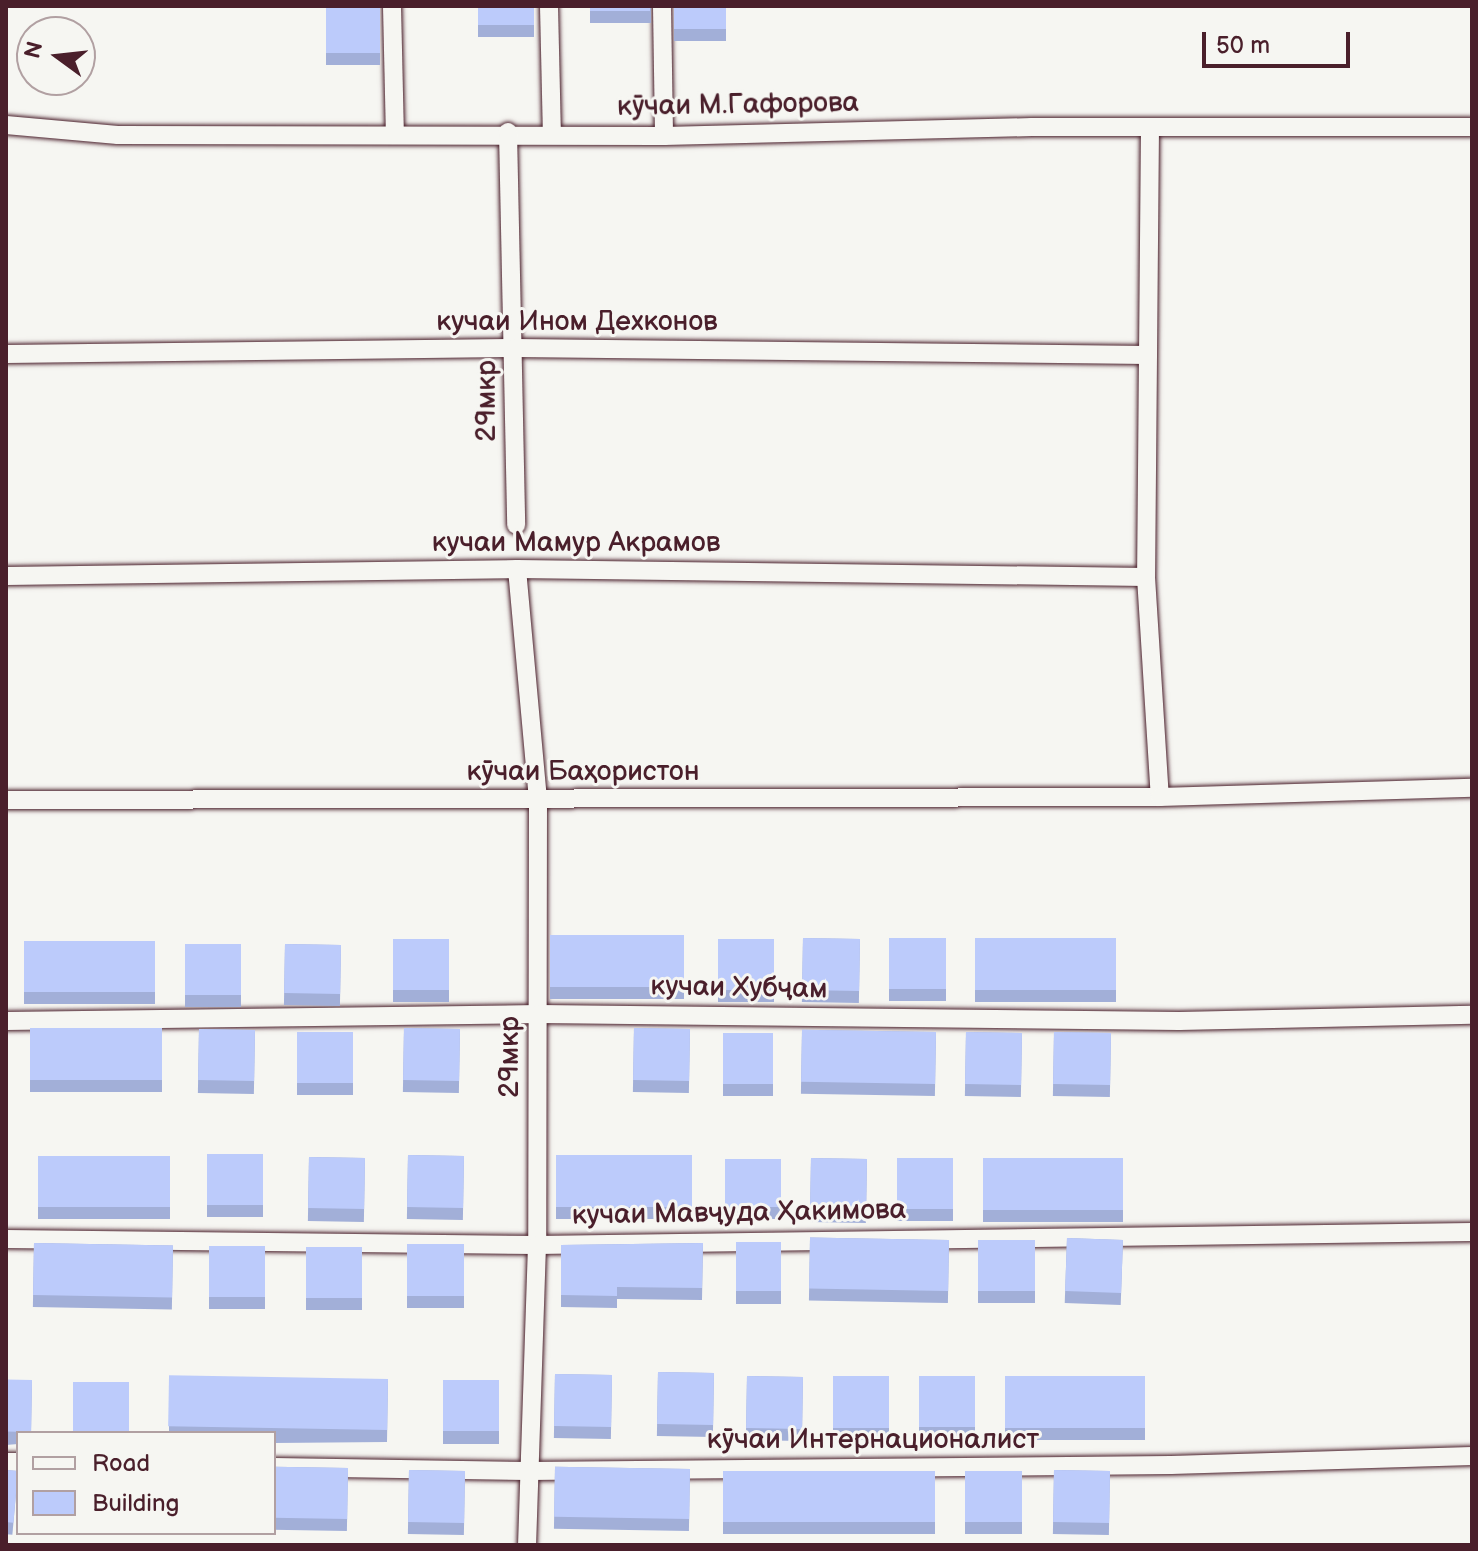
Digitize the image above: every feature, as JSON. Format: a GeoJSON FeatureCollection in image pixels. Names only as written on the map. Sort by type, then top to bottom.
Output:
{"type":"FeatureCollection","features":[{"type":"Feature","properties":{"kind":"street"},"geometry":{"type":"LineString","coordinates":[[392,6],[395,135]]}},
{"type":"Feature","properties":{"kind":"street"},"geometry":{"type":"LineString","coordinates":[[549,6],[552,134]]}},
{"type":"Feature","properties":{"kind":"street"},"geometry":{"type":"LineString","coordinates":[[662,6],[664,136]]}},
{"type":"Feature","properties":{"kind":"street","name":"кӯчаи М.Гафорова"},"geometry":{"type":"LineString","coordinates":[[6,125],[118,135],[508,132],[664,136],[1150,127],[1472,127]]}},
{"type":"Feature","properties":{"kind":"street"},"geometry":{"type":"LineString","coordinates":[[1150,127],[1146,577],[1160,797]]}},
{"type":"Feature","properties":{"kind":"street","name":"29мкр"},"geometry":{"type":"LineString","coordinates":[[508,132],[515,348],[516,525]]}},
{"type":"Feature","properties":{"kind":"street","name":"кучаи Ином Дехконов"},"geometry":{"type":"LineString","coordinates":[[6,354],[515,348],[1148,355]]}},
{"type":"Feature","properties":{"kind":"street","name":"29мкр"},"geometry":{"type":"LineString","coordinates":[[517,569],[538,801],[537,1245],[527,1545]]}},
{"type":"Feature","properties":{"kind":"street","name":"кучаи Мамур Акрамов"},"geometry":{"type":"LineString","coordinates":[[6,576],[517,569],[1146,577]]}},
{"type":"Feature","properties":{"kind":"street","name":"кӯчаи Баҳористон"},"geometry":{"type":"LineString","coordinates":[[6,800],[1160,797],[1472,788]]}},
{"type":"Feature","properties":{"kind":"street","name":"кучаи Хубҷам"},"geometry":{"type":"LineString","coordinates":[[6,1021],[539,1014],[1179,1021],[1472,1015]]}},
{"type":"Feature","properties":{"kind":"street","name":"кучаи Мавҷуда Ҳакимова"},"geometry":{"type":"LineString","coordinates":[[6,1239],[537,1245],[1472,1232]]}},
{"type":"Feature","properties":{"kind":"street","name":"кӯчаи Интернационалист"},"geometry":{"type":"LineString","coordinates":[[276,1467],[528,1471],[1186,1465],[1472,1456]]}},
{"type":"Feature","properties":{"kind":"building"},"geometry":{"type":"Polygon","coordinates":[[[326,6],[380,6],[380,53],[326,53],[326,6]]]}},
{"type":"Feature","properties":{"kind":"building"},"geometry":{"type":"Polygon","coordinates":[[[478,6],[534,6],[534,25],[478,25],[478,6]]]}},
{"type":"Feature","properties":{"kind":"building"},"geometry":{"type":"Polygon","coordinates":[[[590,6],[650,6],[650,11],[590,11],[590,6]]]}},
{"type":"Feature","properties":{"kind":"building"},"geometry":{"type":"Polygon","coordinates":[[[674,6],[726,6],[726,29],[674,29],[674,6]]]}},
{"type":"Feature","properties":{"kind":"building"},"geometry":{"type":"Polygon","coordinates":[[[550,935],[684,935],[684,987],[550,987],[550,935]]]}},
{"type":"Feature","properties":{"kind":"building"},"geometry":{"type":"Polygon","coordinates":[[[803,938],[860,939],[859,991],[802,990],[803,938]]]}},
{"type":"Feature","properties":{"kind":"building"},"geometry":{"type":"Polygon","coordinates":[[[889,938],[946,938],[946,989],[889,989],[889,938]]]}},
{"type":"Feature","properties":{"kind":"building"},"geometry":{"type":"Polygon","coordinates":[[[975,938],[1116,938],[1116,990],[975,990],[975,938]]]}},
{"type":"Feature","properties":{"kind":"building"},"geometry":{"type":"Polygon","coordinates":[[[393,939],[449,939],[449,990],[393,990],[393,939]]]}},
{"type":"Feature","properties":{"kind":"building"},"geometry":{"type":"Polygon","coordinates":[[[718,939],[774,939],[774,990],[718,990],[718,939]]]}},
{"type":"Feature","properties":{"kind":"building"},"geometry":{"type":"Polygon","coordinates":[[[24,941],[155,941],[155,992],[24,992],[24,941]]]}},
{"type":"Feature","properties":{"kind":"building"},"geometry":{"type":"Polygon","coordinates":[[[185,944],[241,944],[241,995],[185,995],[185,944]]]}},
{"type":"Feature","properties":{"kind":"building"},"geometry":{"type":"Polygon","coordinates":[[[285,944],[341,945],[340,994],[284,993],[285,944]]]}},
{"type":"Feature","properties":{"kind":"building"},"geometry":{"type":"Polygon","coordinates":[[[30,1028],[162,1028],[162,1080],[30,1080],[30,1028]]]}},
{"type":"Feature","properties":{"kind":"building"},"geometry":{"type":"Polygon","coordinates":[[[404,1028],[460,1029],[459,1081],[403,1080],[404,1028]]]}},
{"type":"Feature","properties":{"kind":"building"},"geometry":{"type":"Polygon","coordinates":[[[634,1028],[690,1029],[689,1081],[633,1080],[634,1028]]]}},
{"type":"Feature","properties":{"kind":"building"},"geometry":{"type":"Polygon","coordinates":[[[199,1029],[255,1030],[254,1081],[198,1080],[199,1029]]]}},
{"type":"Feature","properties":{"kind":"building"},"geometry":{"type":"Polygon","coordinates":[[[802,1030],[936,1032],[935,1084],[801,1082],[802,1030]]]}},
{"type":"Feature","properties":{"kind":"building"},"geometry":{"type":"Polygon","coordinates":[[[297,1032],[353,1032],[353,1083],[297,1083],[297,1032]]]}},
{"type":"Feature","properties":{"kind":"building"},"geometry":{"type":"Polygon","coordinates":[[[966,1032],[1022,1033],[1021,1085],[965,1084],[966,1032]]]}},
{"type":"Feature","properties":{"kind":"building"},"geometry":{"type":"Polygon","coordinates":[[[1054,1032],[1111,1033],[1110,1085],[1053,1084],[1054,1032]]]}},
{"type":"Feature","properties":{"kind":"building"},"geometry":{"type":"Polygon","coordinates":[[[723,1033],[773,1033],[773,1084],[723,1084],[723,1033]]]}},
{"type":"Feature","properties":{"kind":"building"},"geometry":{"type":"Polygon","coordinates":[[[207,1154],[263,1154],[263,1205],[207,1205],[207,1154]]]}},
{"type":"Feature","properties":{"kind":"building"},"geometry":{"type":"Polygon","coordinates":[[[408,1155],[464,1156],[463,1208],[407,1207],[408,1155]]]}},
{"type":"Feature","properties":{"kind":"building"},"geometry":{"type":"Polygon","coordinates":[[[556,1155],[692,1155],[692,1207],[556,1207],[556,1155]]]}},
{"type":"Feature","properties":{"kind":"building"},"geometry":{"type":"Polygon","coordinates":[[[38,1156],[170,1156],[170,1207],[38,1207],[38,1156]]]}},
{"type":"Feature","properties":{"kind":"building"},"geometry":{"type":"Polygon","coordinates":[[[309,1157],[365,1158],[364,1209],[308,1208],[309,1157]]]}},
{"type":"Feature","properties":{"kind":"building"},"geometry":{"type":"Polygon","coordinates":[[[811,1158],[867,1159],[866,1211],[810,1210],[811,1158]]]}},
{"type":"Feature","properties":{"kind":"building"},"geometry":{"type":"Polygon","coordinates":[[[897,1158],[953,1158],[953,1209],[897,1209],[897,1158]]]}},
{"type":"Feature","properties":{"kind":"building"},"geometry":{"type":"Polygon","coordinates":[[[983,1158],[1123,1158],[1123,1210],[983,1210],[983,1158]]]}},
{"type":"Feature","properties":{"kind":"building"},"geometry":{"type":"Polygon","coordinates":[[[725,1159],[781,1159],[781,1207],[725,1207],[725,1159]]]}},
{"type":"Feature","properties":{"kind":"building"},"geometry":{"type":"Polygon","coordinates":[[[810,1238],[949,1240],[948,1291],[809,1289],[810,1238]]]}},
{"type":"Feature","properties":{"kind":"building"},"geometry":{"type":"Polygon","coordinates":[[[1067,1238],[1123,1240],[1121,1293],[1065,1291],[1067,1238]]]}},
{"type":"Feature","properties":{"kind":"building"},"geometry":{"type":"Polygon","coordinates":[[[978,1240],[1035,1240],[1035,1291],[978,1291],[978,1240]]]}},
{"type":"Feature","properties":{"kind":"building"},"geometry":{"type":"Polygon","coordinates":[[[736,1242],[781,1242],[781,1291],[736,1291],[736,1242]]]}},
{"type":"Feature","properties":{"kind":"building"},"geometry":{"type":"Polygon","coordinates":[[[34,1243],[173,1245],[172,1297],[33,1295],[34,1243]]]}},
{"type":"Feature","properties":{"kind":"building"},"geometry":{"type":"Polygon","coordinates":[[[703,1243],[702,1288],[617,1287],[617,1296],[561,1295],[561,1245],[703,1243]]]}},
{"type":"Feature","properties":{"kind":"building"},"geometry":{"type":"Polygon","coordinates":[[[407,1244],[464,1244],[464,1296],[407,1296],[407,1244]]]}},
{"type":"Feature","properties":{"kind":"building"},"geometry":{"type":"Polygon","coordinates":[[[209,1246],[265,1246],[265,1297],[209,1297],[209,1246]]]}},
{"type":"Feature","properties":{"kind":"building"},"geometry":{"type":"Polygon","coordinates":[[[306,1247],[362,1247],[362,1298],[306,1298],[306,1247]]]}},
{"type":"Feature","properties":{"kind":"building"},"geometry":{"type":"Polygon","coordinates":[[[658,1372],[714,1373],[713,1425],[657,1424],[658,1372]]]}},
{"type":"Feature","properties":{"kind":"building"},"geometry":{"type":"Polygon","coordinates":[[[555,1374],[612,1375],[611,1427],[554,1426],[555,1374]]]}},
{"type":"Feature","properties":{"kind":"building"},"geometry":{"type":"Polygon","coordinates":[[[169,1375],[388,1379],[387,1430],[168,1426],[169,1375]]]}},
{"type":"Feature","properties":{"kind":"building"},"geometry":{"type":"Polygon","coordinates":[[[747,1376],[803,1377],[802,1429],[746,1428],[747,1376]]]}},
{"type":"Feature","properties":{"kind":"building"},"geometry":{"type":"Polygon","coordinates":[[[833,1376],[889,1376],[889,1428],[833,1428],[833,1376]]]}},
{"type":"Feature","properties":{"kind":"building"},"geometry":{"type":"Polygon","coordinates":[[[919,1376],[975,1376],[975,1427],[919,1427],[919,1376]]]}},
{"type":"Feature","properties":{"kind":"building"},"geometry":{"type":"Polygon","coordinates":[[[1005,1376],[1145,1376],[1145,1428],[1005,1428],[1005,1376]]]}},
{"type":"Feature","properties":{"kind":"building"},"geometry":{"type":"Polygon","coordinates":[[[6,1380],[32,1380],[31,1431],[6,1432],[6,1380]]]}},
{"type":"Feature","properties":{"kind":"building"},"geometry":{"type":"Polygon","coordinates":[[[443,1380],[499,1380],[499,1431],[443,1431],[443,1380]]]}},
{"type":"Feature","properties":{"kind":"building"},"geometry":{"type":"Polygon","coordinates":[[[73,1382],[129,1382],[129,1431],[73,1431],[73,1382]]]}},
{"type":"Feature","properties":{"kind":"building"},"geometry":{"type":"Polygon","coordinates":[[[276,1467],[348,1468],[347,1519],[276,1518],[276,1467]]]}},
{"type":"Feature","properties":{"kind":"building"},"geometry":{"type":"Polygon","coordinates":[[[555,1467],[690,1469],[689,1519],[554,1517],[555,1467]]]}},
{"type":"Feature","properties":{"kind":"building"},"geometry":{"type":"Polygon","coordinates":[[[6,1470],[16,1471],[13,1523],[6,1522],[6,1470]]]}},
{"type":"Feature","properties":{"kind":"building"},"geometry":{"type":"Polygon","coordinates":[[[409,1470],[465,1471],[464,1523],[408,1522],[409,1470]]]}},
{"type":"Feature","properties":{"kind":"building"},"geometry":{"type":"Polygon","coordinates":[[[1054,1470],[1110,1471],[1109,1523],[1053,1522],[1054,1470]]]}},
{"type":"Feature","properties":{"kind":"building"},"geometry":{"type":"Polygon","coordinates":[[[723,1471],[935,1471],[935,1522],[723,1522],[723,1471]]]}},
{"type":"Feature","properties":{"kind":"building"},"geometry":{"type":"Polygon","coordinates":[[[965,1471],[1022,1471],[1022,1522],[965,1522],[965,1471]]]}}]}
